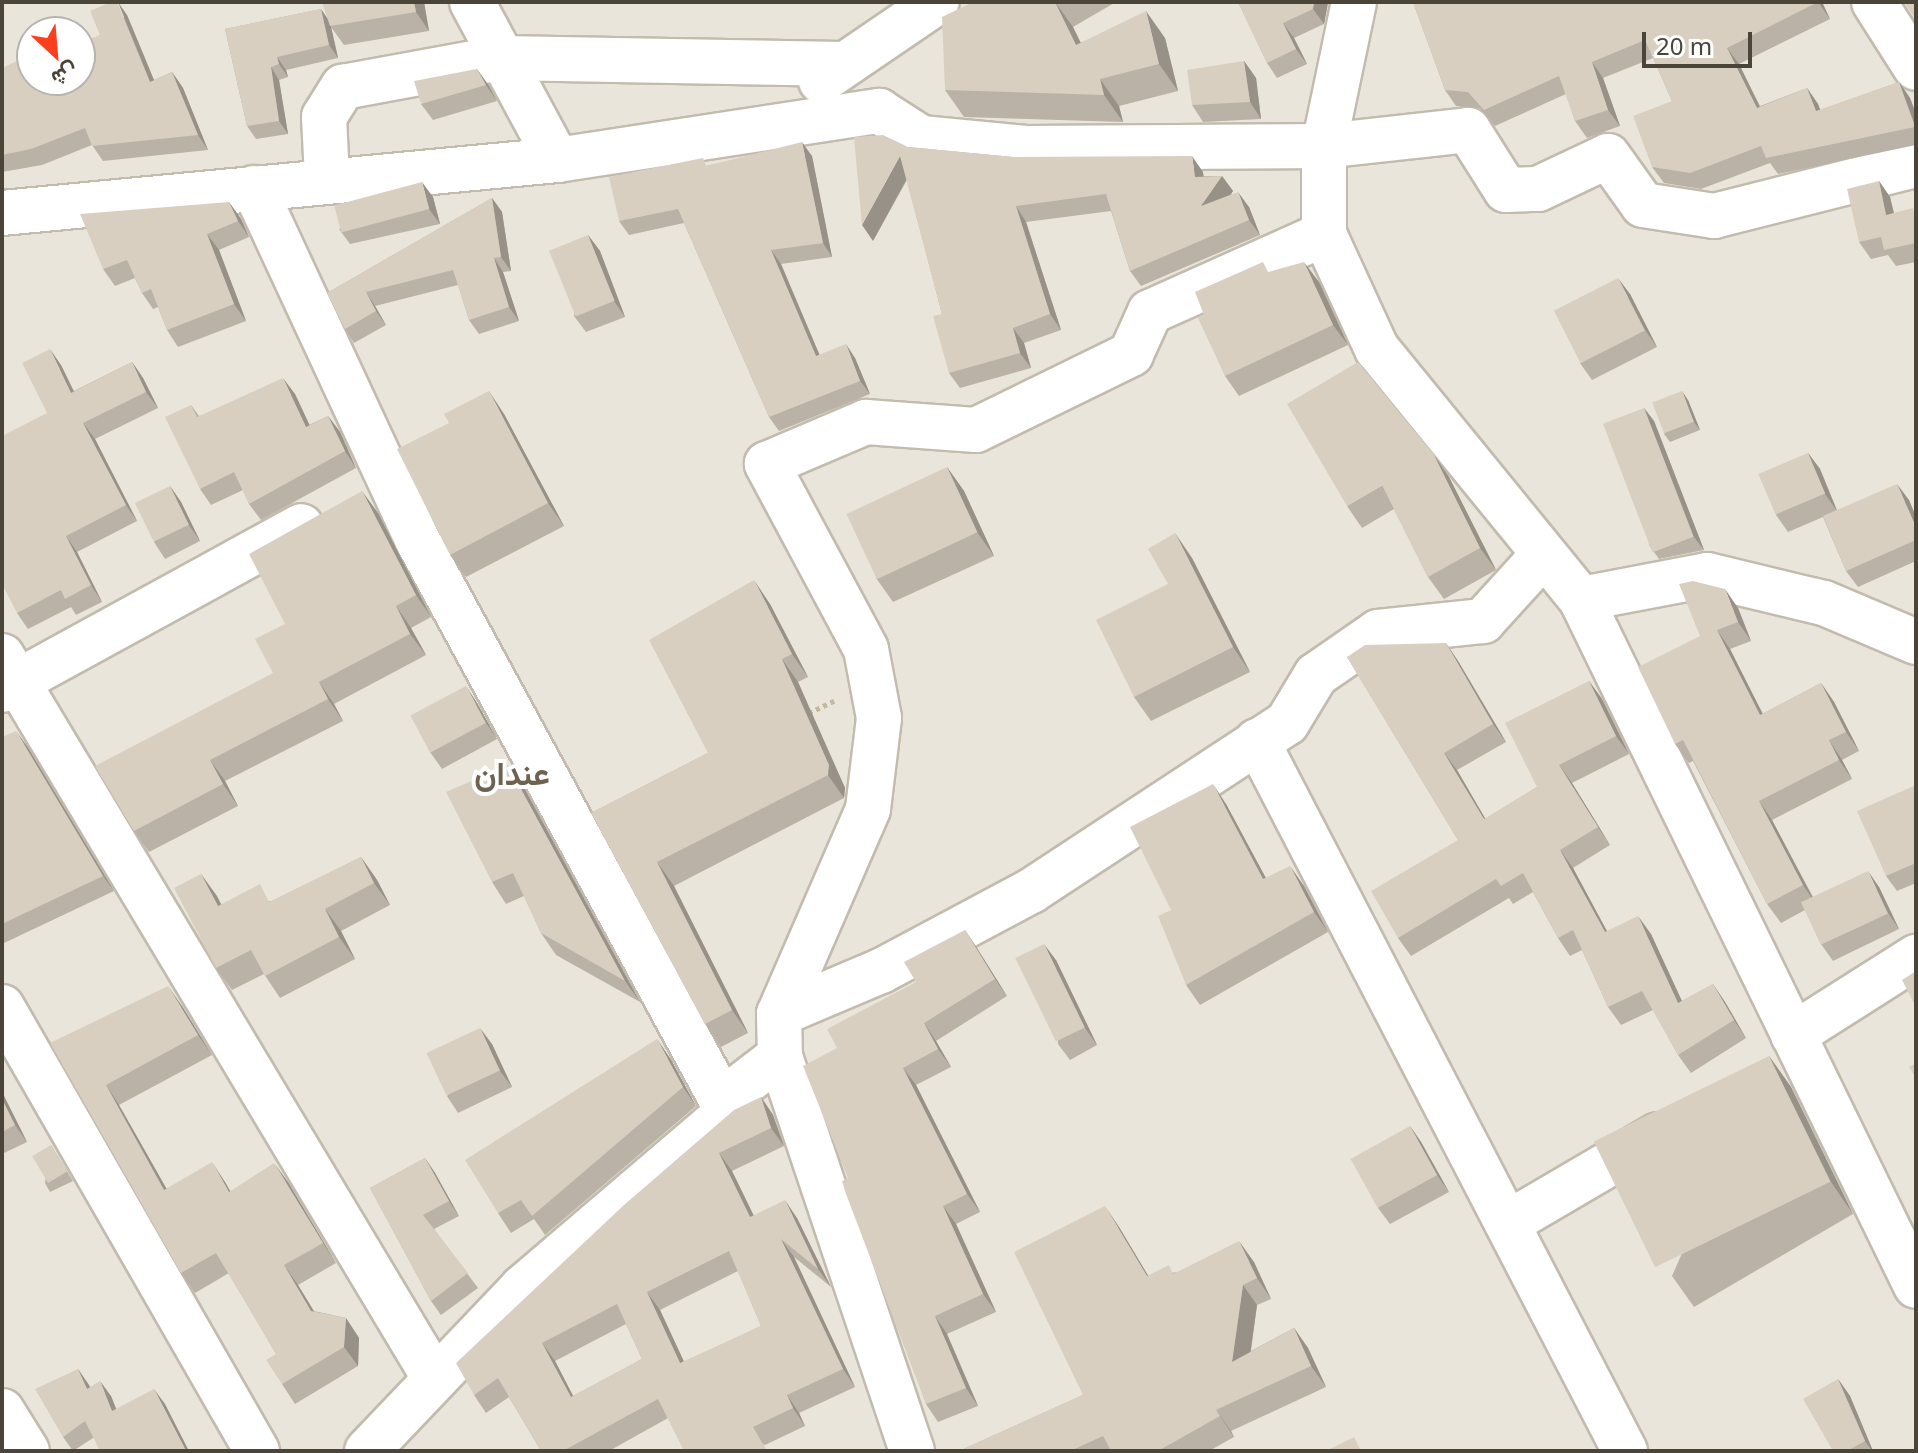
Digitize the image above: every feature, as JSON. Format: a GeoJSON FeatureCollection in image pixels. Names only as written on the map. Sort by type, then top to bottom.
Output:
{"type":"FeatureCollection","features":[{"type":"Feature","properties":{"kind":"street"},"geometry":{"type":"LineString","coordinates":[[472,2],[557,160]]}},
{"type":"Feature","properties":{"kind":"street"},"geometry":{"type":"LineString","coordinates":[[763,127],[843,64],[937,2]]}},
{"type":"Feature","properties":{"kind":"street"},"geometry":{"type":"LineString","coordinates":[[1354,2],[1324,146],[1324,234],[1377,349],[1581,599],[1787,1053],[1916,1286]]}},
{"type":"Feature","properties":{"kind":"street"},"geometry":{"type":"LineString","coordinates":[[1874,2],[1916,68]]}},
{"type":"Feature","properties":{"kind":"street"},"geometry":{"type":"LineString","coordinates":[[327,178],[324,117],[343,87],[501,58],[843,64]]}},
{"type":"Feature","properties":{"kind":"street"},"geometry":{"type":"LineString","coordinates":[[2,213],[327,178],[557,160],[879,111],[921,138],[1026,148],[1324,146],[1468,130],[1506,190],[1538,189],[1608,156],[1643,205],[1714,216],[1916,165]]}},
{"type":"Feature","properties":{"kind":"street"},"geometry":{"type":"LineString","coordinates":[[254,188],[388,479],[728,1112]]}},
{"type":"Feature","properties":{"kind":"street"},"geometry":{"type":"LineString","coordinates":[[367,1451],[522,1288],[728,1112],[741,1086],[780,1035],[868,809],[876,680],[767,464],[866,422],[976,430],[1131,354],[1150,312],[1324,234]]}},
{"type":"Feature","properties":{"kind":"street"},"geometry":{"type":"LineString","coordinates":[[388,479],[7,676],[435,1379]]}},
{"type":"Feature","properties":{"kind":"street"},"geometry":{"type":"LineString","coordinates":[[780,1035],[881,971],[1031,891],[1287,723],[1316,675],[1378,632],[1483,621],[1543,555]]}},
{"type":"Feature","properties":{"kind":"street"},"geometry":{"type":"LineString","coordinates":[[1581,599],[1707,575],[1824,603],[1916,642]]}},
{"type":"Feature","properties":{"kind":"street"},"geometry":{"type":"LineString","coordinates":[[1257,741],[1625,1451]]}},
{"type":"Feature","properties":{"kind":"street"},"geometry":{"type":"LineString","coordinates":[[1787,1053],[1916,957]]}},
{"type":"Feature","properties":{"kind":"street"},"geometry":{"type":"LineString","coordinates":[[2,1007],[257,1451]]}},
{"type":"Feature","properties":{"kind":"street"},"geometry":{"type":"LineString","coordinates":[[780,1035],[912,1451]]}},
{"type":"Feature","properties":{"kind":"street"},"geometry":{"type":"LineString","coordinates":[[1508,1223],[1691,1116]]}},
{"type":"Feature","properties":{"kind":"street"},"geometry":{"type":"LineString","coordinates":[[2,1411],[27,1451]]}},
{"type":"Feature","properties":{"kind":"path"},"geometry":{"type":"LineString","coordinates":[[793,721],[876,680]]}},
{"type":"Feature","properties":{"kind":"shaded area"},"geometry":{"type":"Polygon","coordinates":[[[2,2],[1916,2],[1916,1451],[2,1451],[2,2]]]}},
{"type":"Feature","properties":{"kind":"building"},"geometry":{"type":"Polygon","coordinates":[[[117,2],[150,82],[172,72],[198,135],[92,146],[85,128],[31,149],[2,155],[2,68],[16,61],[16,96],[96,96],[96,37],[100,35],[96,16],[92,16],[90,11],[117,2]]]}},
{"type":"Feature","properties":{"kind":"building"},"geometry":{"type":"Polygon","coordinates":[[[322,2],[414,2],[416,12],[330,26],[322,2]]]}},
{"type":"Feature","properties":{"kind":"building"},"geometry":{"type":"Polygon","coordinates":[[[970,2],[1055,2],[1076,45],[1146,11],[1159,64],[1100,79],[1104,95],[945,90],[942,17],[970,2]]]}},
{"type":"Feature","properties":{"kind":"building"},"geometry":{"type":"Polygon","coordinates":[[[1238,2],[1314,2],[1313,9],[1283,23],[1296,49],[1267,63],[1238,2]]]}},
{"type":"Feature","properties":{"kind":"building"},"geometry":{"type":"Polygon","coordinates":[[[1413,2],[1818,2],[1727,48],[1757,108],[1807,88],[1816,111],[1899,82],[1915,127],[1766,158],[1761,146],[1690,173],[1652,167],[1633,116],[1672,101],[1645,40],[1592,62],[1608,110],[1575,121],[1559,76],[1484,110],[1468,92],[1445,90],[1413,2]]]}},
{"type":"Feature","properties":{"kind":"building"},"geometry":{"type":"Polygon","coordinates":[[[1904,2],[1916,2],[1916,20],[1904,2]]]}},
{"type":"Feature","properties":{"kind":"building"},"geometry":{"type":"Polygon","coordinates":[[[321,9],[329,45],[277,57],[279,64],[271,67],[279,121],[247,126],[225,29],[321,9]]]}},
{"type":"Feature","properties":{"kind":"building"},"geometry":{"type":"Polygon","coordinates":[[[1244,61],[1250,102],[1192,105],[1187,70],[1244,61]]]}},
{"type":"Feature","properties":{"kind":"building"},"geometry":{"type":"Polygon","coordinates":[[[477,69],[486,85],[421,104],[414,81],[477,69]]]}},
{"type":"Feature","properties":{"kind":"building"},"geometry":{"type":"Polygon","coordinates":[[[883,135],[908,147],[1013,157],[1192,156],[1195,177],[1222,176],[1201,206],[1238,192],[1249,220],[1130,271],[1106,194],[1016,206],[1050,314],[1013,328],[1020,353],[949,373],[933,316],[942,314],[900,156],[862,225],[854,137],[883,135]]]}},
{"type":"Feature","properties":{"kind":"building"},"geometry":{"type":"Polygon","coordinates":[[[802,142],[823,243],[771,250],[816,356],[846,344],[860,381],[769,417],[678,209],[619,221],[609,177],[703,158],[706,166],[802,142]]]}},
{"type":"Feature","properties":{"kind":"building"},"geometry":{"type":"Polygon","coordinates":[[[1879,181],[1886,215],[1913,208],[1916,243],[1884,250],[1881,237],[1859,242],[1847,189],[1879,181]]]}},
{"type":"Feature","properties":{"kind":"building"},"geometry":{"type":"Polygon","coordinates":[[[422,182],[429,209],[341,233],[334,206],[422,182]]]}},
{"type":"Feature","properties":{"kind":"building"},"geometry":{"type":"Polygon","coordinates":[[[492,198],[501,257],[494,258],[509,307],[469,320],[453,270],[366,292],[376,311],[345,329],[327,293],[492,198]]]}},
{"type":"Feature","properties":{"kind":"building"},"geometry":{"type":"Polygon","coordinates":[[[229,202],[238,221],[207,234],[234,304],[167,330],[151,289],[142,293],[127,260],[103,269],[80,214],[229,202]]]}},
{"type":"Feature","properties":{"kind":"building"},"geometry":{"type":"Polygon","coordinates":[[[588,235],[615,301],[576,317],[549,251],[588,235]]]}},
{"type":"Feature","properties":{"kind":"building"},"geometry":{"type":"Polygon","coordinates":[[[1263,262],[1268,272],[1304,262],[1333,325],[1225,376],[1198,318],[1204,315],[1195,292],[1263,262]]]}},
{"type":"Feature","properties":{"kind":"building"},"geometry":{"type":"Polygon","coordinates":[[[1618,278],[1645,331],[1581,363],[1554,311],[1618,278]]]}},
{"type":"Feature","properties":{"kind":"building"},"geometry":{"type":"Polygon","coordinates":[[[50,349],[71,393],[132,362],[146,392],[83,423],[126,505],[66,536],[91,585],[65,599],[61,590],[17,613],[2,584],[2,436],[47,413],[22,363],[50,349]]]}},
{"type":"Feature","properties":{"kind":"building"},"geometry":{"type":"Polygon","coordinates":[[[1358,362],[1434,455],[1480,548],[1428,577],[1382,485],[1347,506],[1287,404],[1358,362]]]}},
{"type":"Feature","properties":{"kind":"building"},"geometry":{"type":"Polygon","coordinates":[[[283,378],[306,427],[328,416],[345,451],[249,504],[234,472],[200,489],[165,417],[191,405],[197,417],[283,378]]]}},
{"type":"Feature","properties":{"kind":"building"},"geometry":{"type":"Polygon","coordinates":[[[489,391],[548,503],[450,555],[397,449],[449,423],[444,414],[489,391]]]}},
{"type":"Feature","properties":{"kind":"building"},"geometry":{"type":"Polygon","coordinates":[[[1682,391],[1694,422],[1664,433],[1652,402],[1682,391]]]}},
{"type":"Feature","properties":{"kind":"building"},"geometry":{"type":"Polygon","coordinates":[[[1644,408],[1693,537],[1652,553],[1603,424],[1644,408]]]}},
{"type":"Feature","properties":{"kind":"building"},"geometry":{"type":"Polygon","coordinates":[[[1808,453],[1825,494],[1775,515],[1758,474],[1808,453]]]}},
{"type":"Feature","properties":{"kind":"building"},"geometry":{"type":"Polygon","coordinates":[[[947,467],[977,532],[877,579],[846,514],[947,467]]]}},
{"type":"Feature","properties":{"kind":"building"},"geometry":{"type":"Polygon","coordinates":[[[1897,484],[1916,527],[1916,540],[1846,571],[1823,516],[1897,484]]]}},
{"type":"Feature","properties":{"kind":"building"},"geometry":{"type":"Polygon","coordinates":[[[170,486],[189,525],[154,542],[135,503],[170,486]]]}},
{"type":"Feature","properties":{"kind":"building"},"geometry":{"type":"Polygon","coordinates":[[[362,491],[416,595],[396,606],[410,634],[319,682],[328,699],[210,760],[223,784],[134,831],[95,766],[273,673],[255,639],[285,624],[249,554],[362,491]]]}},
{"type":"Feature","properties":{"kind":"building"},"geometry":{"type":"Polygon","coordinates":[[[1175,533],[1233,647],[1134,697],[1096,620],[1168,584],[1148,549],[1175,533]]]}},
{"type":"Feature","properties":{"kind":"building"},"geometry":{"type":"Polygon","coordinates":[[[754,580],[792,654],[782,659],[829,765],[828,775],[657,862],[732,1010],[705,1024],[591,813],[708,753],[649,640],[754,580]]]}},
{"type":"Feature","properties":{"kind":"building"},"geometry":{"type":"Polygon","coordinates":[[[1693,581],[1725,589],[1738,622],[1717,630],[1760,715],[1821,683],[1846,732],[1829,740],[1839,760],[1759,801],[1803,885],[1767,904],[1683,740],[1675,744],[1638,667],[1700,636],[1679,584],[1693,581]]]}},
{"type":"Feature","properties":{"kind":"building"},"geometry":{"type":"Polygon","coordinates":[[[1446,643],[1493,724],[1444,753],[1484,819],[1537,787],[1505,723],[1589,681],[1616,736],[1559,765],[1598,827],[1560,850],[1605,932],[1638,916],[1678,1003],[1713,984],[1734,1020],[1678,1055],[1642,991],[1608,1007],[1573,930],[1558,938],[1523,873],[1501,886],[1496,879],[1398,938],[1371,891],[1458,840],[1347,657],[1365,645],[1446,643]]]}},
{"type":"Feature","properties":{"kind":"building"},"geometry":{"type":"Polygon","coordinates":[[[466,686],[486,723],[430,753],[410,716],[466,686]]]}},
{"type":"Feature","properties":{"kind":"building"},"geometry":{"type":"Polygon","coordinates":[[[16,731],[103,876],[2,924],[2,737],[16,731]]]}},
{"type":"Feature","properties":{"kind":"building"},"geometry":{"type":"Polygon","coordinates":[[[508,765],[625,981],[541,933],[513,873],[492,882],[446,792],[508,765]]]}},
{"type":"Feature","properties":{"kind":"building"},"geometry":{"type":"Polygon","coordinates":[[[1213,784],[1263,879],[1290,866],[1314,912],[1186,985],[1158,916],[1171,910],[1130,827],[1213,784]]]}},
{"type":"Feature","properties":{"kind":"building"},"geometry":{"type":"Polygon","coordinates":[[[1916,785],[1916,863],[1886,876],[1857,811],[1916,785]]]}},
{"type":"Feature","properties":{"kind":"building"},"geometry":{"type":"Polygon","coordinates":[[[361,857],[374,883],[325,909],[339,937],[265,976],[251,950],[216,968],[174,888],[201,874],[218,906],[260,884],[269,902],[361,857]]]}},
{"type":"Feature","properties":{"kind":"building"},"geometry":{"type":"Polygon","coordinates":[[[1868,871],[1888,914],[1821,945],[1801,902],[1868,871]]]}},
{"type":"Feature","properties":{"kind":"building"},"geometry":{"type":"Polygon","coordinates":[[[965,930],[995,979],[924,1023],[938,1049],[903,1068],[967,1194],[943,1206],[983,1294],[935,1316],[966,1388],[926,1404],[846,1194],[842,1181],[848,1178],[803,1066],[837,1048],[827,1029],[916,982],[904,962],[965,930]]]}},
{"type":"Feature","properties":{"kind":"building"},"geometry":{"type":"Polygon","coordinates":[[[1044,944],[1085,1028],[1056,1042],[1015,958],[1044,944]]]}},
{"type":"Feature","properties":{"kind":"building"},"geometry":{"type":"Polygon","coordinates":[[[1916,971],[1916,1007],[1902,980],[1916,971]]]}},
{"type":"Feature","properties":{"kind":"building"},"geometry":{"type":"Polygon","coordinates":[[[168,986],[198,1035],[106,1085],[164,1190],[212,1162],[229,1192],[274,1163],[323,1243],[284,1265],[311,1311],[346,1318],[344,1347],[282,1384],[266,1360],[276,1354],[216,1253],[181,1273],[50,1043],[168,986]]]}},
{"type":"Feature","properties":{"kind":"building"},"geometry":{"type":"Polygon","coordinates":[[[480,1028],[500,1071],[446,1096],[427,1053],[480,1028]]]}},
{"type":"Feature","properties":{"kind":"building"},"geometry":{"type":"Polygon","coordinates":[[[657,1039],[683,1087],[532,1216],[521,1200],[498,1213],[465,1160],[657,1039]]]}},
{"type":"Feature","properties":{"kind":"building"},"geometry":{"type":"Polygon","coordinates":[[[1769,1056],[1830,1182],[1655,1267],[1594,1141],[1769,1056]]]}},
{"type":"Feature","properties":{"kind":"building"},"geometry":{"type":"Polygon","coordinates":[[[1916,1063],[1916,1078],[1909,1067],[1916,1063]]]}},
{"type":"Feature","properties":{"kind":"building"},"geometry":{"type":"Polygon","coordinates":[[[761,1097],[771,1128],[719,1153],[750,1217],[785,1200],[818,1269],[781,1239],[843,1369],[787,1395],[793,1408],[753,1427],[767,1451],[684,1451],[658,1399],[563,1451],[541,1451],[498,1378],[474,1395],[456,1363],[624,1205],[734,1110],[761,1097]],[[729,1251],[647,1292],[680,1363],[761,1326],[729,1251]],[[617,1304],[542,1343],[571,1397],[642,1359],[617,1304]]]}},
{"type":"Feature","properties":{"kind":"building"},"geometry":{"type":"Polygon","coordinates":[[[2,1099],[15,1125],[2,1132],[2,1099]]]}},
{"type":"Feature","properties":{"kind":"building"},"geometry":{"type":"Polygon","coordinates":[[[1410,1126],[1437,1175],[1378,1208],[1351,1159],[1410,1126]]]}},
{"type":"Feature","properties":{"kind":"building"},"geometry":{"type":"Polygon","coordinates":[[[51,1145],[67,1172],[48,1183],[32,1156],[51,1145]]]}},
{"type":"Feature","properties":{"kind":"building"},"geometry":{"type":"Polygon","coordinates":[[[425,1158],[449,1201],[423,1215],[468,1273],[431,1301],[370,1188],[425,1158]]]}},
{"type":"Feature","properties":{"kind":"building"},"geometry":{"type":"Polygon","coordinates":[[[1105,1206],[1147,1276],[1169,1265],[1173,1274],[1239,1241],[1257,1278],[1243,1285],[1232,1362],[1294,1328],[1311,1366],[1216,1410],[1220,1416],[1158,1451],[1111,1451],[1103,1436],[1070,1451],[959,1451],[1083,1395],[1014,1252],[1105,1206]]]}},
{"type":"Feature","properties":{"kind":"building"},"geometry":{"type":"Polygon","coordinates":[[[78,1369],[87,1389],[100,1381],[112,1411],[154,1389],[186,1451],[100,1451],[85,1421],[63,1437],[35,1389],[78,1369]]]}},
{"type":"Feature","properties":{"kind":"building"},"geometry":{"type":"Polygon","coordinates":[[[1838,1379],[1865,1441],[1847,1451],[1833,1451],[1803,1399],[1838,1379]]]}},
{"type":"Feature","properties":{"kind":"building"},"geometry":{"type":"Polygon","coordinates":[[[1354,1437],[1361,1451],[1326,1451],[1354,1437]]]}},
{"type":"Feature","properties":{"kind":"district","name":"عندان"},"geometry":{"type":"Point","coordinates":[512,773]}}]}
